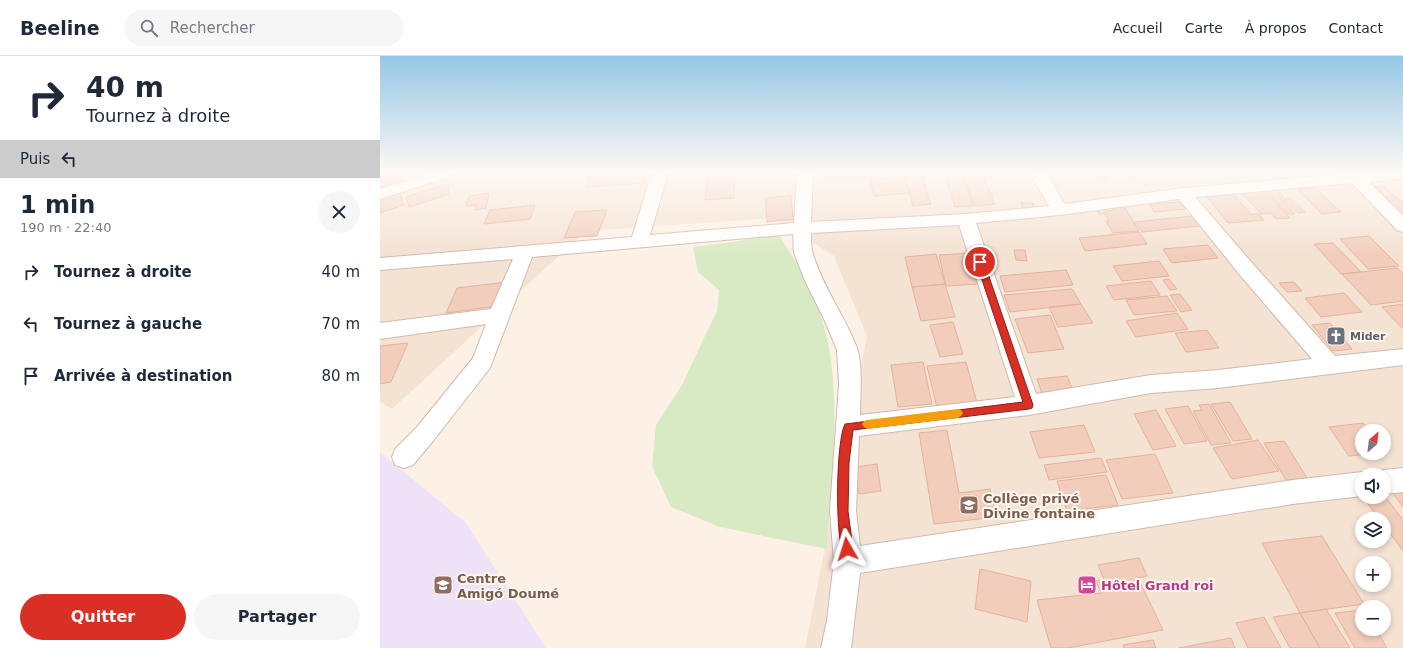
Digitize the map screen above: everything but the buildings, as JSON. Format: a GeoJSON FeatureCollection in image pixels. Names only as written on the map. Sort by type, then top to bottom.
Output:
{"type":"FeatureCollection","features":[{"type":"Feature","properties":{"kind":"street"},"geometry":{"type":"LineString","coordinates":[[639,242],[652,201]]}},
{"type":"Feature","properties":{"kind":"street"},"geometry":{"type":"LineString","coordinates":[[803,201],[802,228],[803,253],[814,281],[834,319],[846,350],[850,384],[848,427],[844,463],[843,511],[848,561],[842,621],[836,648]]}},
{"type":"Feature","properties":{"kind":"street"},"geometry":{"type":"LineString","coordinates":[[1054,201],[1060,210]]}},
{"type":"Feature","properties":{"kind":"street"},"geometry":{"type":"LineString","coordinates":[[380,264],[802,228],[966,219],[1060,210],[1132,201]]}},
{"type":"Feature","properties":{"kind":"street"},"geometry":{"type":"LineString","coordinates":[[1188,201],[1246,270],[1330,365]]}},
{"type":"Feature","properties":{"kind":"street"},"geometry":{"type":"LineString","coordinates":[[1378,201],[1403,226]]}},
{"type":"Feature","properties":{"kind":"street"},"geometry":{"type":"LineString","coordinates":[[966,219],[1029,405]]}},
{"type":"Feature","properties":{"kind":"street"},"geometry":{"type":"LineString","coordinates":[[404,457],[425,434],[482,362],[525,251]]}},
{"type":"Feature","properties":{"kind":"street"},"geometry":{"type":"LineString","coordinates":[[380,330],[499,315]]}},
{"type":"Feature","properties":{"kind":"street"},"geometry":{"type":"LineString","coordinates":[[848,427],[1029,405],[1151,384],[1218,379],[1403,357]]}},
{"type":"Feature","properties":{"kind":"street"},"geometry":{"type":"LineString","coordinates":[[1391,481],[1403,480]]}},
{"type":"Feature","properties":{"kind":"street"},"geometry":{"type":"LineString","coordinates":[[848,561],[1293,492],[1355,485]]}},
{"type":"Feature","properties":{"kind":"shaded area"},"geometry":{"type":"Polygon","coordinates":[[[380,201],[1403,201],[1403,648],[805,648],[867,336],[834,256],[775,218],[586,231],[392,409],[380,402],[380,201]]]}},
{"type":"Feature","properties":{"kind":"shaded area","name":"Centre Amigó Doumé"},"geometry":{"type":"Polygon","coordinates":[[[380,452],[466,523],[546,648],[380,648],[380,452]]]}},
{"type":"Feature","properties":{"kind":"green space"},"geometry":{"type":"Polygon","coordinates":[[[778,233],[814,296],[829,347],[833,375],[834,433],[827,549],[720,527],[671,507],[652,466],[656,425],[682,385],[717,311],[719,290],[698,272],[693,247],[739,241],[778,233]]]}},
{"type":"Feature","properties":{"kind":"slow traffic"},"geometry":{"type":"LineString","coordinates":[[867,424],[958,413]]}},
{"type":"Feature","properties":{"kind":"place","name":"Mider"},"geometry":{"type":"Point","coordinates":[1336,336]}},
{"type":"Feature","properties":{"kind":"place","name":"Collège privé Divine fontaine"},"geometry":{"type":"Point","coordinates":[969,505]}},
{"type":"Feature","properties":{"kind":"place","name":"Centre Amigó Doumé"},"geometry":{"type":"Point","coordinates":[443,585]}},
{"type":"Feature","properties":{"kind":"place","name":"Hôtel Grand roi"},"geometry":{"type":"Point","coordinates":[1087,585]}},
{"type":"Feature","properties":{"kind":"route"},"geometry":{"type":"LineString","coordinates":[[847,549],[843,511],[844,463],[848,427],[1029,405],[980,262]]}}]}
